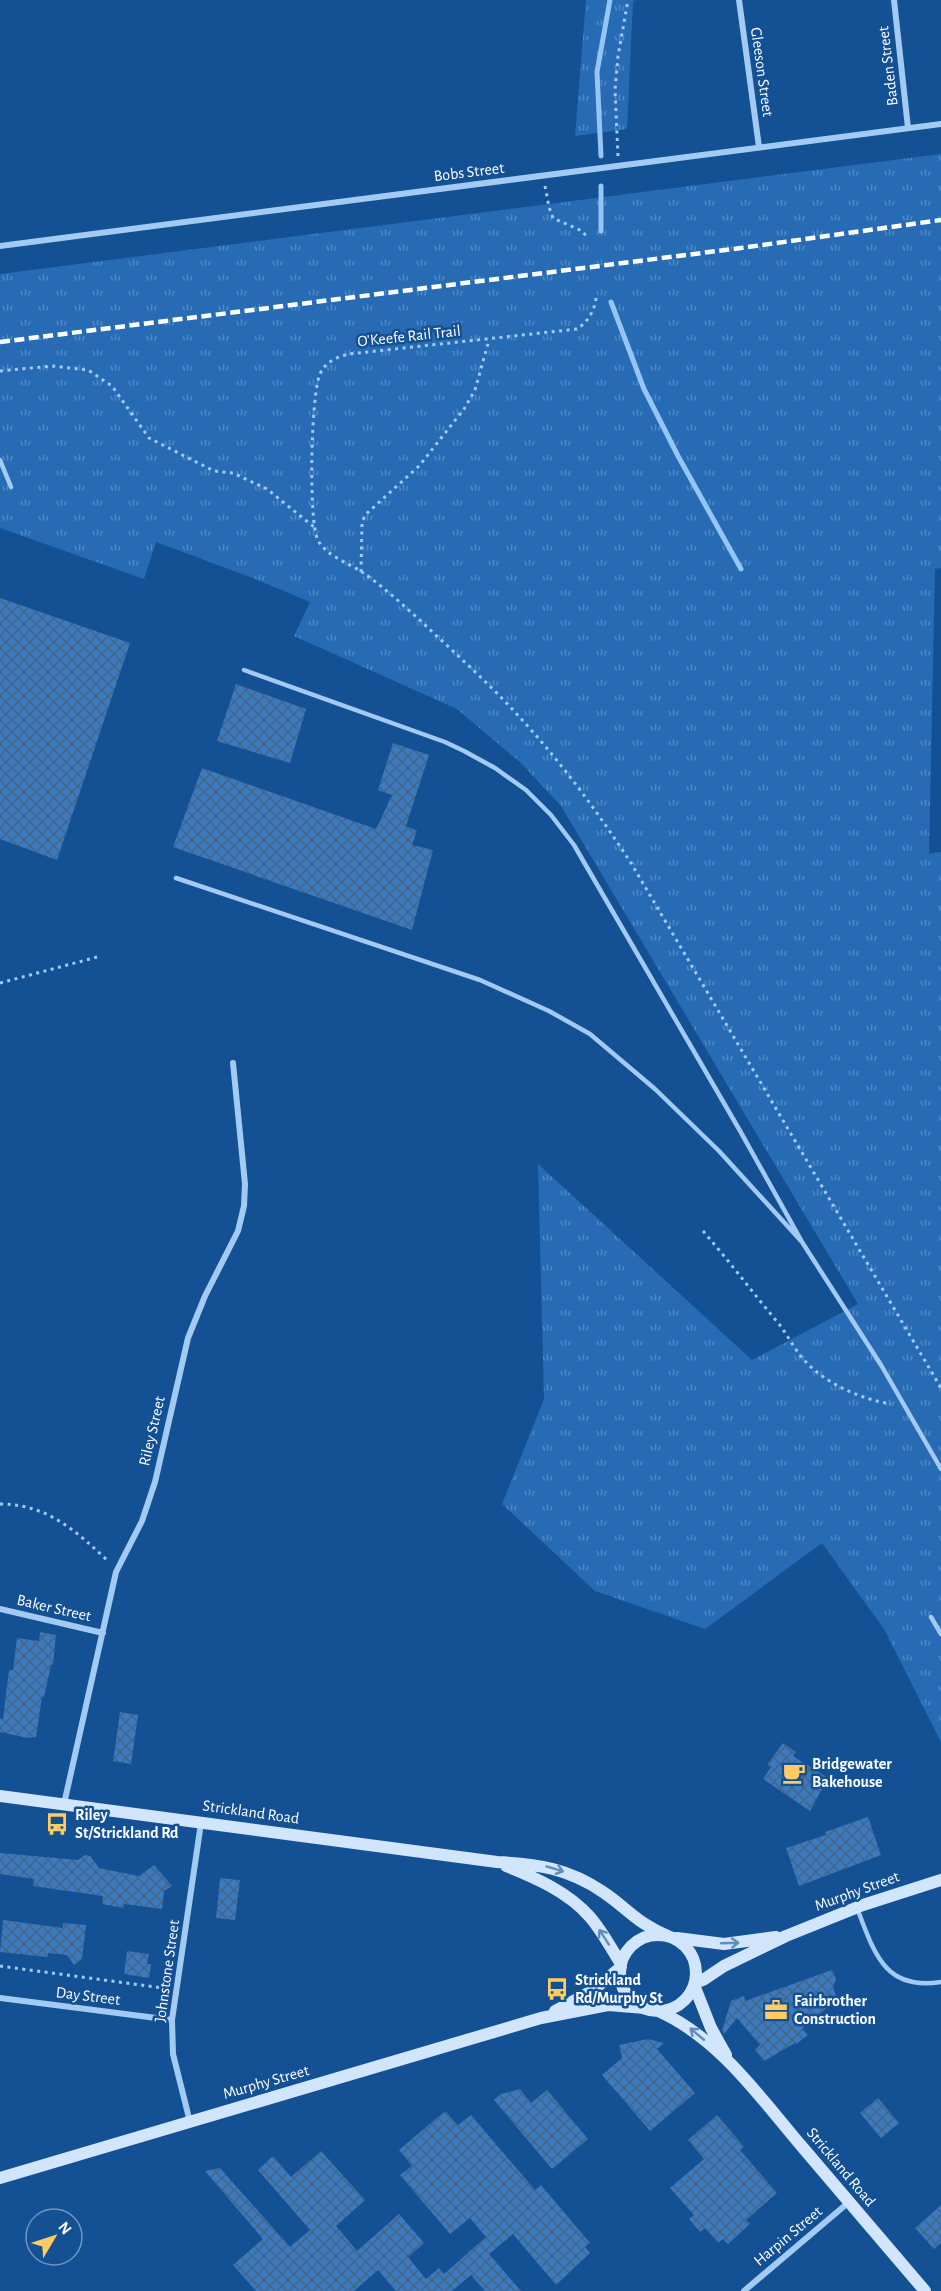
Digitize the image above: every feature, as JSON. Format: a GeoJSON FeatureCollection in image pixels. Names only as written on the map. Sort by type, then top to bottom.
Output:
{"type":"FeatureCollection","features":[{"type":"Feature","properties":{"kind":"street","name":"Gleeson Street"},"geometry":{"type":"LineString","coordinates":[[739,0],[759,147]]}},
{"type":"Feature","properties":{"kind":"street","name":"Baden Street"},"geometry":{"type":"LineString","coordinates":[[894,0],[908,128]]}},
{"type":"Feature","properties":{"kind":"street","name":"Bobs Street"},"geometry":{"type":"LineString","coordinates":[[0,246],[941,124]]}},
{"type":"Feature","properties":{"kind":"street","name":"Riley Street"},"geometry":{"type":"LineString","coordinates":[[64,1804],[116,1572],[142,1521],[152,1492],[188,1338],[205,1296],[238,1231],[244,1206],[245,1184],[232,1063]]}},
{"type":"Feature","properties":{"kind":"street","name":"Baker Street"},"geometry":{"type":"LineString","coordinates":[[0,1609],[103,1633]]}},
{"type":"Feature","properties":{"kind":"street","name":"Strickland Road"},"geometry":{"type":"LineString","coordinates":[[0,1796],[497,1863],[545,1866],[573,1875],[603,1892],[646,1926],[671,1937]]}},
{"type":"Feature","properties":{"kind":"street","name":"Johnstone Street"},"geometry":{"type":"LineString","coordinates":[[190,2122],[173,2054],[172,2020],[201,1822]]}},
{"type":"Feature","properties":{"kind":"street","name":"Strickland Road"},"geometry":{"type":"LineString","coordinates":[[497,1863],[556,1889],[580,1907],[596,1925],[621,1965]]}},
{"type":"Feature","properties":{"kind":"street","name":"Murphy Street"},"geometry":{"type":"LineString","coordinates":[[695,1984],[724,1966],[786,1936],[857,1908],[941,1880]]}},
{"type":"Feature","properties":{"kind":"street"},"geometry":{"type":"LineString","coordinates":[[652,1935],[671,1937],[682,1943],[693,1957],[696,1965],[695,1984],[686,1999],[672,2008],[650,2009],[631,1998],[626,1992],[622,1984],[621,1965],[628,1950],[639,1940],[652,1935]]}},
{"type":"Feature","properties":{"kind":"street","name":"Murphy Street"},"geometry":{"type":"LineString","coordinates":[[671,1937],[724,1944],[786,1936]]}},
{"type":"Feature","properties":{"kind":"street","name":"Murphy Street"},"geometry":{"type":"LineString","coordinates":[[541,2018],[585,1996],[621,1965]]}},
{"type":"Feature","properties":{"kind":"street","name":"Strickland Road"},"geometry":{"type":"LineString","coordinates":[[695,1984],[711,2028],[732,2065]]}},
{"type":"Feature","properties":{"kind":"street","name":"Day Street"},"geometry":{"type":"LineString","coordinates":[[0,1998],[172,2020]]}},
{"type":"Feature","properties":{"kind":"street","name":"Murphy Street"},"geometry":{"type":"LineString","coordinates":[[0,2178],[541,2018],[608,2005],[650,2009]]}},
{"type":"Feature","properties":{"kind":"street","name":"Strickland Road"},"geometry":{"type":"LineString","coordinates":[[650,2009],[672,2017],[695,2031],[732,2065],[925,2291]]}},
{"type":"Feature","properties":{"kind":"street","name":"Harpin Street"},"geometry":{"type":"LineString","coordinates":[[744,2291],[849,2202]]}},
{"type":"Feature","properties":{"kind":"lane"},"geometry":{"type":"LineString","coordinates":[[0,460],[11,487]]}},
{"type":"Feature","properties":{"kind":"lane"},"geometry":{"type":"LineString","coordinates":[[244,670],[445,742],[495,768],[539,802],[574,845],[802,1242],[941,1469]]}},
{"type":"Feature","properties":{"kind":"lane"},"geometry":{"type":"LineString","coordinates":[[176,878],[480,980],[569,1021],[590,1034],[655,1089],[738,1170],[780,1220],[802,1242]]}},
{"type":"Feature","properties":{"kind":"lane"},"geometry":{"type":"LineString","coordinates":[[931,1617],[941,1634]]}},
{"type":"Feature","properties":{"kind":"lane"},"geometry":{"type":"LineString","coordinates":[[857,1908],[873,1948],[893,1974],[906,1982],[941,1982]]}},
{"type":"Feature","properties":{"kind":"path"},"geometry":{"type":"LineString","coordinates":[[619,167],[615,90],[618,56],[628,0]]}},
{"type":"Feature","properties":{"kind":"path"},"geometry":{"type":"LineString","coordinates":[[544,176],[553,218],[582,231],[587,237]]}},
{"type":"Feature","properties":{"kind":"path","name":"O'Keefe Rail Trail"},"geometry":{"type":"LineString","coordinates":[[314,527],[314,404],[320,374],[332,360],[348,354],[577,329],[582,326],[593,310],[596,298]]}},
{"type":"Feature","properties":{"kind":"path"},"geometry":{"type":"LineString","coordinates":[[361,572],[364,515],[419,466],[464,409],[474,390],[489,340]]}},
{"type":"Feature","properties":{"kind":"path"},"geometry":{"type":"LineString","coordinates":[[0,370],[52,366],[88,370],[112,386],[149,438],[214,471],[233,473],[267,489],[314,527],[321,544],[385,591],[472,669],[524,721],[570,777],[631,863],[941,1388]]}},
{"type":"Feature","properties":{"kind":"path"},"geometry":{"type":"LineString","coordinates":[[0,983],[101,956]]}},
{"type":"Feature","properties":{"kind":"path"},"geometry":{"type":"LineString","coordinates":[[703,1231],[783,1329],[806,1362],[821,1374],[862,1397],[904,1406]]}},
{"type":"Feature","properties":{"kind":"path"},"geometry":{"type":"LineString","coordinates":[[0,1504],[33,1507],[48,1514],[85,1539],[116,1572]]}},
{"type":"Feature","properties":{"kind":"path"},"geometry":{"type":"LineString","coordinates":[[0,1966],[163,1988]]}},
{"type":"Feature","properties":{"kind":"green space"},"geometry":{"type":"Polygon","coordinates":[[[586,0],[636,0],[633,1],[627,129],[575,136],[586,0]]]}},
{"type":"Feature","properties":{"kind":"green space"},"geometry":{"type":"Polygon","coordinates":[[[941,154],[941,568],[935,569],[929,854],[941,852],[941,1742],[884,1629],[822,1543],[705,1629],[595,1591],[502,1504],[544,1399],[538,1164],[752,1360],[858,1304],[561,806],[521,763],[457,709],[294,636],[310,602],[156,542],[144,579],[0,528],[0,274],[941,154]]]}},
{"type":"Feature","properties":{"kind":"building"},"geometry":{"type":"Polygon","coordinates":[[[0,598],[130,643],[57,860],[0,839],[0,598]]]}},
{"type":"Feature","properties":{"kind":"building"},"geometry":{"type":"Polygon","coordinates":[[[236,684],[306,709],[290,763],[217,741],[236,684]]]}},
{"type":"Feature","properties":{"kind":"building"},"geometry":{"type":"Polygon","coordinates":[[[393,743],[429,755],[406,826],[417,831],[412,845],[433,850],[412,930],[173,847],[202,768],[376,829],[392,795],[378,790],[393,743]]]}},
{"type":"Feature","properties":{"kind":"building"},"geometry":{"type":"Polygon","coordinates":[[[40,1632],[56,1635],[53,1665],[51,1665],[44,1697],[42,1697],[36,1737],[27,1738],[0,1732],[0,1719],[3,1719],[9,1670],[13,1670],[17,1638],[39,1641],[40,1632]]]}},
{"type":"Feature","properties":{"kind":"building"},"geometry":{"type":"Polygon","coordinates":[[[120,1712],[138,1715],[131,1764],[113,1761],[120,1712]]]}},
{"type":"Feature","properties":{"kind":"building","name":"Bridgewater Bakehouse"},"geometry":{"type":"Polygon","coordinates":[[[783,1743],[796,1752],[793,1756],[828,1778],[810,1811],[763,1779],[771,1767],[767,1765],[783,1743]]]}},
{"type":"Feature","properties":{"kind":"building"},"geometry":{"type":"Polygon","coordinates":[[[868,1817],[881,1855],[799,1886],[786,1848],[826,1835],[825,1832],[868,1817]]]}},
{"type":"Feature","properties":{"kind":"building"},"geometry":{"type":"Polygon","coordinates":[[[0,1853],[78,1860],[85,1855],[90,1856],[99,1868],[139,1876],[154,1865],[172,1886],[164,1891],[162,1909],[124,1904],[123,1908],[102,1904],[103,1896],[33,1886],[34,1879],[0,1874],[0,1853]]]}},
{"type":"Feature","properties":{"kind":"building"},"geometry":{"type":"Polygon","coordinates":[[[220,1878],[240,1880],[235,1920],[216,1918],[220,1878]]]}},
{"type":"Feature","properties":{"kind":"building"},"geometry":{"type":"Polygon","coordinates":[[[3,1920],[63,1928],[63,1923],[86,1925],[82,1959],[74,1965],[67,1955],[48,1953],[48,1957],[0,1952],[3,1920]]]}},
{"type":"Feature","properties":{"kind":"building"},"geometry":{"type":"Polygon","coordinates":[[[127,1951],[149,1954],[147,1964],[151,1964],[149,1978],[124,1974],[127,1951]]]}},
{"type":"Feature","properties":{"kind":"building","name":"Fairbrother Construction"},"geometry":{"type":"Polygon","coordinates":[[[832,1970],[836,1979],[833,1987],[837,1999],[802,2029],[808,2035],[796,2044],[764,2061],[755,2050],[760,2045],[737,2018],[724,2034],[722,2031],[731,2001],[744,1996],[745,2001],[832,1970]]]}},
{"type":"Feature","properties":{"kind":"building"},"geometry":{"type":"Polygon","coordinates":[[[648,2039],[664,2043],[657,2049],[695,2093],[650,2131],[602,2075],[622,2058],[619,2045],[648,2039]]]}},
{"type":"Feature","properties":{"kind":"building"},"geometry":{"type":"Polygon","coordinates":[[[520,2089],[531,2103],[547,2090],[588,2139],[552,2169],[494,2100],[501,2094],[520,2089]]]}},
{"type":"Feature","properties":{"kind":"building"},"geometry":{"type":"Polygon","coordinates":[[[878,2098],[899,2123],[881,2138],[860,2113],[878,2098]]]}},
{"type":"Feature","properties":{"kind":"building"},"geometry":{"type":"Polygon","coordinates":[[[445,2111],[458,2125],[471,2115],[535,2190],[541,2185],[590,2243],[585,2247],[590,2253],[556,2285],[513,2234],[489,2254],[521,2291],[485,2291],[471,2275],[452,2291],[396,2291],[378,2270],[354,2291],[256,2291],[233,2265],[263,2239],[205,2171],[220,2168],[290,2247],[310,2230],[258,2170],[273,2156],[291,2177],[321,2151],[365,2200],[336,2226],[357,2251],[399,2214],[424,2243],[408,2257],[426,2279],[439,2268],[444,2274],[486,2237],[470,2218],[450,2234],[400,2175],[412,2166],[399,2150],[445,2111]]]}},
{"type":"Feature","properties":{"kind":"building"},"geometry":{"type":"Polygon","coordinates":[[[717,2115],[744,2147],[740,2150],[777,2193],[746,2220],[750,2224],[728,2244],[723,2239],[718,2243],[705,2228],[700,2232],[689,2219],[694,2215],[670,2188],[704,2159],[688,2140],[717,2115]]]}},
{"type":"Feature","properties":{"kind":"building"},"geometry":{"type":"Polygon","coordinates":[[[941,2205],[941,2243],[934,2249],[915,2228],[941,2205]]]}},
{"type":"Feature","properties":{"kind":"waterway"},"geometry":{"type":"LineString","coordinates":[[601,156],[597,72],[610,0]]}},
{"type":"Feature","properties":{"kind":"waterway"},"geometry":{"type":"LineString","coordinates":[[601,186],[601,231]]}},
{"type":"Feature","properties":{"kind":"waterway"},"geometry":{"type":"LineString","coordinates":[[611,302],[644,389],[678,456],[741,569]]}},
{"type":"Feature","properties":{"kind":"railway"},"geometry":{"type":"LineString","coordinates":[[0,342],[741,248],[941,220]]}},
{"type":"Feature","properties":{"kind":"place","name":"Bridgewater Bakehouse"},"geometry":{"type":"Point","coordinates":[794,1773]}},
{"type":"Feature","properties":{"kind":"place","name":"Riley St/Strickland Rd"},"geometry":{"type":"Point","coordinates":[57,1824]}},
{"type":"Feature","properties":{"kind":"place","name":"Strickland Rd/Murphy St"},"geometry":{"type":"Point","coordinates":[557,1989]}},
{"type":"Feature","properties":{"kind":"place","name":"Fairbrother Construction"},"geometry":{"type":"Point","coordinates":[776,2010]}}]}
